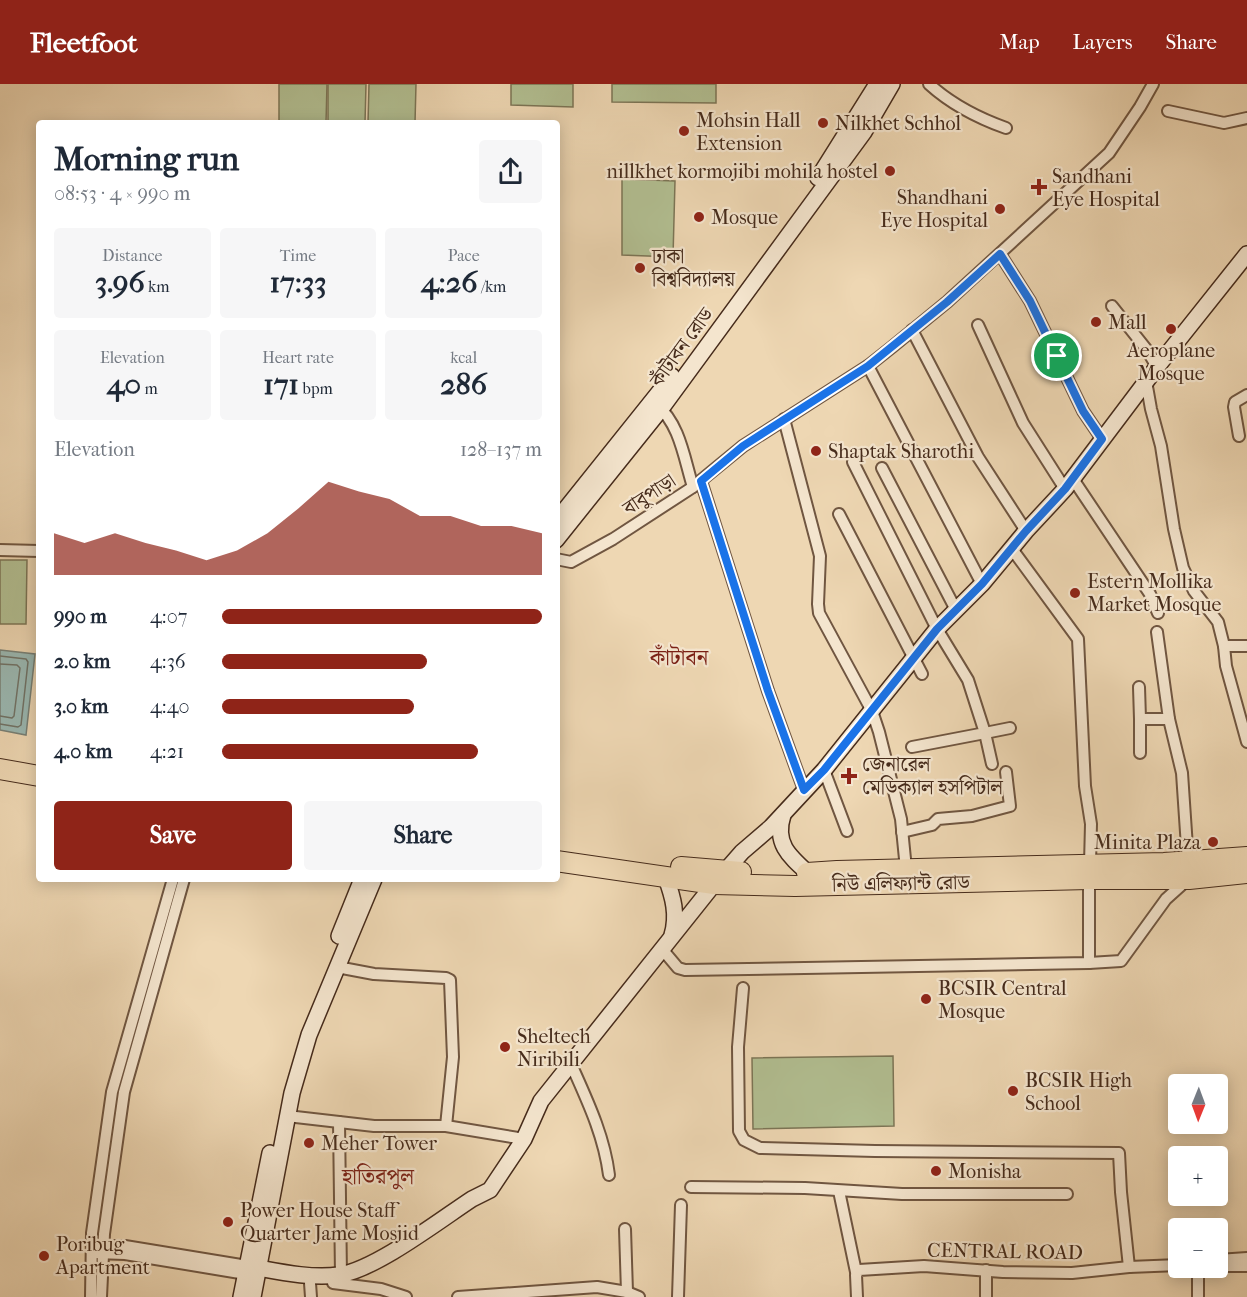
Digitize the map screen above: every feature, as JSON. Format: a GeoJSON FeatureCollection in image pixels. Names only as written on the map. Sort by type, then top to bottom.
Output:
{"type":"FeatureCollection","features":[{"type":"Feature","properties":{"kind":"highway"},"geometry":{"type":"LineString","coordinates":[[0,755],[36,761]]}},
{"type":"Feature","properties":{"kind":"highway"},"geometry":{"type":"LineString","coordinates":[[0,769],[36,775]]}},
{"type":"Feature","properties":{"kind":"highway","name":"নিউ এলিফ্যান্ট রোড"},"geometry":{"type":"LineString","coordinates":[[560,850],[719,878],[795,886],[1089,871]]}},
{"type":"Feature","properties":{"kind":"highway","name":"নিউ এলিফ্যান্ট রোড"},"geometry":{"type":"LineString","coordinates":[[1188,870],[1247,857]]}},
{"type":"Feature","properties":{"kind":"highway","name":"নিউ এলিফ্যান্ট রোড"},"geometry":{"type":"LineString","coordinates":[[560,862],[666,878],[719,878],[906,869],[1188,870],[1247,873]]}},
{"type":"Feature","properties":{"kind":"main road","name":"কাঁটাবন রোড"},"geometry":{"type":"LineString","coordinates":[[815,191],[877,84]]}},
{"type":"Feature","properties":{"kind":"main road","name":"কাঁটাবন রোড"},"geometry":{"type":"LineString","coordinates":[[560,535],[815,191],[864,132],[892,84]]}},
{"type":"Feature","properties":{"kind":"main road"},"geometry":{"type":"LineString","coordinates":[[252,1271],[349,1280],[360,1272],[378,1267],[490,1190],[524,1138],[541,1101],[719,878],[824,770],[937,629],[982,584],[1069,484],[1146,381],[1247,254]]}},
{"type":"Feature","properties":{"kind":"main road","name":"কাঁটাবন রোড"},"geometry":{"type":"LineString","coordinates":[[560,517],[657,405]]}},
{"type":"Feature","properties":{"kind":"main road"},"geometry":{"type":"LineString","coordinates":[[783,813],[779,826],[783,847],[808,873]]}},
{"type":"Feature","properties":{"kind":"main road"},"geometry":{"type":"LineString","coordinates":[[666,878],[674,900],[675,914],[667,943]]}},
{"type":"Feature","properties":{"kind":"main road"},"geometry":{"type":"LineString","coordinates":[[241,1297],[252,1271],[286,1116],[300,1031],[361,882]]}},
{"type":"Feature","properties":{"kind":"main road"},"geometry":{"type":"LineString","coordinates":[[252,1297],[252,1271],[283,1091],[373,882]]}},
{"type":"Feature","properties":{"kind":"main road"},"geometry":{"type":"LineString","coordinates":[[252,1271],[310,1290],[337,1279]]}},
{"type":"Feature","properties":{"kind":"street"},"geometry":{"type":"LineString","coordinates":[[929,84],[960,107],[987,122],[1006,128]]}},
{"type":"Feature","properties":{"kind":"street","name":"বাবুপাড়া"},"geometry":{"type":"LineString","coordinates":[[560,560],[572,562],[590,553],[697,484],[743,446],[868,366],[1000,254],[1109,153],[1153,84]]}},
{"type":"Feature","properties":{"kind":"street"},"geometry":{"type":"LineString","coordinates":[[1168,111],[1224,123],[1247,118]]}},
{"type":"Feature","properties":{"kind":"street"},"geometry":{"type":"LineString","coordinates":[[1000,254],[1030,301],[1083,411],[1102,439]]}},
{"type":"Feature","properties":{"kind":"street"},"geometry":{"type":"LineString","coordinates":[[1112,306],[1147,350],[1157,367]]}},
{"type":"Feature","properties":{"kind":"street"},"geometry":{"type":"LineString","coordinates":[[978,325],[1023,423],[1150,594],[1158,613]]}},
{"type":"Feature","properties":{"kind":"street"},"geometry":{"type":"LineString","coordinates":[[912,330],[978,457],[1026,531]]}},
{"type":"Feature","properties":{"kind":"street"},"geometry":{"type":"LineString","coordinates":[[868,366],[982,584]]}},
{"type":"Feature","properties":{"kind":"street"},"geometry":{"type":"LineString","coordinates":[[1146,381],[1161,446],[1174,529],[1183,568],[1194,591],[1218,622],[1226,666],[1247,742]]}},
{"type":"Feature","properties":{"kind":"street"},"geometry":{"type":"LineString","coordinates":[[1239,436],[1234,407],[1235,402],[1247,395]]}},
{"type":"Feature","properties":{"kind":"street"},"geometry":{"type":"LineString","coordinates":[[657,405],[669,415],[697,484],[804,790]]}},
{"type":"Feature","properties":{"kind":"street"},"geometry":{"type":"LineString","coordinates":[[784,419],[820,556],[819,613],[872,711],[902,832],[906,869]]}},
{"type":"Feature","properties":{"kind":"street"},"geometry":{"type":"LineString","coordinates":[[853,462],[937,629],[968,680],[992,764]]}},
{"type":"Feature","properties":{"kind":"street"},"geometry":{"type":"LineString","coordinates":[[882,468],[956,610]]}},
{"type":"Feature","properties":{"kind":"street"},"geometry":{"type":"LineString","coordinates":[[839,514],[922,674]]}},
{"type":"Feature","properties":{"kind":"street"},"geometry":{"type":"LineString","coordinates":[[1012,549],[1078,639],[1085,786],[1091,824],[1089,963]]}},
{"type":"Feature","properties":{"kind":"street"},"geometry":{"type":"LineString","coordinates":[[0,550],[36,551]]}},
{"type":"Feature","properties":{"kind":"street"},"geometry":{"type":"LineString","coordinates":[[667,943],[678,968],[685,970],[1121,961],[1188,870],[1182,773],[1169,719],[1156,632]]}},
{"type":"Feature","properties":{"kind":"street"},"geometry":{"type":"LineString","coordinates":[[1224,646],[1247,646]]}},
{"type":"Feature","properties":{"kind":"street"},"geometry":{"type":"LineString","coordinates":[[1139,687],[1140,753]]}},
{"type":"Feature","properties":{"kind":"street"},"geometry":{"type":"LineString","coordinates":[[1140,719],[1169,719]]}},
{"type":"Feature","properties":{"kind":"street"},"geometry":{"type":"LineString","coordinates":[[912,747],[1010,728]]}},
{"type":"Feature","properties":{"kind":"street"},"geometry":{"type":"LineString","coordinates":[[824,770],[846,831]]}},
{"type":"Feature","properties":{"kind":"street"},"geometry":{"type":"LineString","coordinates":[[902,832],[932,825],[938,819],[972,816],[1010,806],[1006,772]]}},
{"type":"Feature","properties":{"kind":"street"},"geometry":{"type":"LineString","coordinates":[[101,1297],[97,1250],[124,1092],[169,913],[173,882]]}},
{"type":"Feature","properties":{"kind":"street"},"geometry":{"type":"LineString","coordinates":[[91,1297],[112,1092],[169,913],[183,882]]}},
{"type":"Feature","properties":{"kind":"street"},"geometry":{"type":"LineString","coordinates":[[337,967],[374,974],[450,980],[453,1057],[446,1126]]}},
{"type":"Feature","properties":{"kind":"street"},"geometry":{"type":"LineString","coordinates":[[743,988],[738,1047],[738,1119],[739,1131],[744,1140],[759,1148],[1119,1153],[1129,1267]]}},
{"type":"Feature","properties":{"kind":"street"},"geometry":{"type":"LineString","coordinates":[[571,1064],[595,1118],[606,1155],[609,1175]]}},
{"type":"Feature","properties":{"kind":"street"},"geometry":{"type":"LineString","coordinates":[[118,1068],[130,1072]]}},
{"type":"Feature","properties":{"kind":"street"},"geometry":{"type":"LineString","coordinates":[[286,1116],[374,1126],[446,1126],[524,1138]]}},
{"type":"Feature","properties":{"kind":"street"},"geometry":{"type":"LineString","coordinates":[[339,1122],[337,1279],[381,1288],[406,1297]]}},
{"type":"Feature","properties":{"kind":"street"},"geometry":{"type":"LineString","coordinates":[[691,1187],[959,1194],[1067,1194]]}},
{"type":"Feature","properties":{"kind":"street"},"geometry":{"type":"LineString","coordinates":[[838,1191],[856,1272],[857,1297]]}},
{"type":"Feature","properties":{"kind":"street"},"geometry":{"type":"LineString","coordinates":[[678,1297],[681,1205]]}},
{"type":"Feature","properties":{"kind":"street"},"geometry":{"type":"LineString","coordinates":[[625,1229],[627,1292]]}},
{"type":"Feature","properties":{"kind":"street"},"geometry":{"type":"LineString","coordinates":[[97,1250],[252,1271]]}},
{"type":"Feature","properties":{"kind":"street"},"geometry":{"type":"LineString","coordinates":[[1228,1259],[1247,1258]]}},
{"type":"Feature","properties":{"kind":"street","name":"CENTRAL ROAD"},"geometry":{"type":"LineString","coordinates":[[856,1272],[924,1266],[1072,1273],[1168,1265]]}},
{"type":"Feature","properties":{"kind":"street"},"geometry":{"type":"LineString","coordinates":[[1228,1266],[1247,1266]]}},
{"type":"Feature","properties":{"kind":"street"},"geometry":{"type":"LineString","coordinates":[[986,1270],[986,1297]]}},
{"type":"Feature","properties":{"kind":"street"},"geometry":{"type":"LineString","coordinates":[[360,1272],[381,1288]]}},
{"type":"Feature","properties":{"kind":"street"},"geometry":{"type":"LineString","coordinates":[[1198,1278],[1198,1297]]}},
{"type":"Feature","properties":{"kind":"street"},"geometry":{"type":"LineString","coordinates":[[458,1297],[627,1292],[639,1297]]}},
{"type":"Feature","properties":{"kind":"green space"},"geometry":{"type":"Polygon","coordinates":[[[279,84],[327,84],[326,120],[279,120],[279,84]]]}},
{"type":"Feature","properties":{"kind":"green space"},"geometry":{"type":"Polygon","coordinates":[[[328,84],[366,84],[365,120],[328,120],[328,84]]]}},
{"type":"Feature","properties":{"kind":"green space"},"geometry":{"type":"Polygon","coordinates":[[[369,84],[416,84],[415,120],[368,120],[369,84]]]}},
{"type":"Feature","properties":{"kind":"green space"},"geometry":{"type":"Polygon","coordinates":[[[511,84],[573,84],[573,107],[511,105],[511,84]]]}},
{"type":"Feature","properties":{"kind":"green space"},"geometry":{"type":"Polygon","coordinates":[[[612,84],[716,84],[716,103],[612,102],[612,84]]]}},
{"type":"Feature","properties":{"kind":"green space"},"geometry":{"type":"Polygon","coordinates":[[[622,179],[675,181],[673,257],[622,255],[622,179]]]}},
{"type":"Feature","properties":{"kind":"green space"},"geometry":{"type":"Polygon","coordinates":[[[0,560],[27,560],[26,624],[0,624],[0,560]]]}},
{"type":"Feature","properties":{"kind":"green space"},"geometry":{"type":"Polygon","coordinates":[[[893,1056],[894,1126],[753,1129],[752,1058],[893,1056]]]}},
{"type":"Feature","properties":{"kind":"water"},"geometry":{"type":"Polygon","coordinates":[[[0,650],[35,654],[26,735],[0,730],[0,650]]]}},
{"type":"Feature","properties":{"kind":"place","name":"Nilkhet Schhol"},"geometry":{"type":"Point","coordinates":[823,123]}},
{"type":"Feature","properties":{"kind":"place","name":"Mohsin Hall Extension"},"geometry":{"type":"Point","coordinates":[684,131]}},
{"type":"Feature","properties":{"kind":"place","name":"nillkhet kormojibi mohila hostel"},"geometry":{"type":"Point","coordinates":[890,171]}},
{"type":"Feature","properties":{"kind":"place","name":"Sandhani Eye Hospital"},"geometry":{"type":"Point","coordinates":[1039,187]}},
{"type":"Feature","properties":{"kind":"place","name":"Shandhani Eye Hospital"},"geometry":{"type":"Point","coordinates":[1000,209]}},
{"type":"Feature","properties":{"kind":"place","name":"Mosque"},"geometry":{"type":"Point","coordinates":[699,217]}},
{"type":"Feature","properties":{"kind":"place","name":"ঢাকা বিশ্ববিদ্যালয়"},"geometry":{"type":"Point","coordinates":[640,268]}},
{"type":"Feature","properties":{"kind":"place","name":"Mall"},"geometry":{"type":"Point","coordinates":[1096,322]}},
{"type":"Feature","properties":{"kind":"place","name":"Aeroplane Mosque"},"geometry":{"type":"Point","coordinates":[1171,329]}},
{"type":"Feature","properties":{"kind":"place","name":"Shaptak Sharothi"},"geometry":{"type":"Point","coordinates":[816,451]}},
{"type":"Feature","properties":{"kind":"place","name":"Estern Mollika Market Mosque"},"geometry":{"type":"Point","coordinates":[1075,593]}},
{"type":"Feature","properties":{"kind":"place","name":"জেনারেল মেডিক্যাল হসপিটাল"},"geometry":{"type":"Point","coordinates":[849,776]}},
{"type":"Feature","properties":{"kind":"place","name":"Minita Plaza"},"geometry":{"type":"Point","coordinates":[1213,842]}},
{"type":"Feature","properties":{"kind":"place","name":"BCSIR Central Mosque"},"geometry":{"type":"Point","coordinates":[926,999]}},
{"type":"Feature","properties":{"kind":"place","name":"Sheltech Niribili"},"geometry":{"type":"Point","coordinates":[505,1047]}},
{"type":"Feature","properties":{"kind":"place","name":"BCSIR High School"},"geometry":{"type":"Point","coordinates":[1013,1091]}},
{"type":"Feature","properties":{"kind":"place","name":"Meher Tower"},"geometry":{"type":"Point","coordinates":[309,1143]}},
{"type":"Feature","properties":{"kind":"place","name":"Monisha"},"geometry":{"type":"Point","coordinates":[936,1171]}},
{"type":"Feature","properties":{"kind":"place","name":"Power House Staff Quarter Jame Mosjid"},"geometry":{"type":"Point","coordinates":[228,1222]}},
{"type":"Feature","properties":{"kind":"place","name":"Poribug Apartment"},"geometry":{"type":"Point","coordinates":[44,1256]}},
{"type":"Feature","properties":{"kind":"district","name":"কাঁটাবন"},"geometry":{"type":"Point","coordinates":[679,657]}},
{"type":"Feature","properties":{"kind":"district","name":"হাতিরপুল"},"geometry":{"type":"Point","coordinates":[378,1176]}},
{"type":"Feature","properties":{"kind":"route"},"geometry":{"type":"LineString","coordinates":[[1000,254],[1030,301],[1057,356],[1083,411],[1102,439],[1065,489],[982,584],[937,629],[824,770],[804,790],[768,691],[701,481],[743,446],[868,366],[947,302],[1000,254]]}}]}
